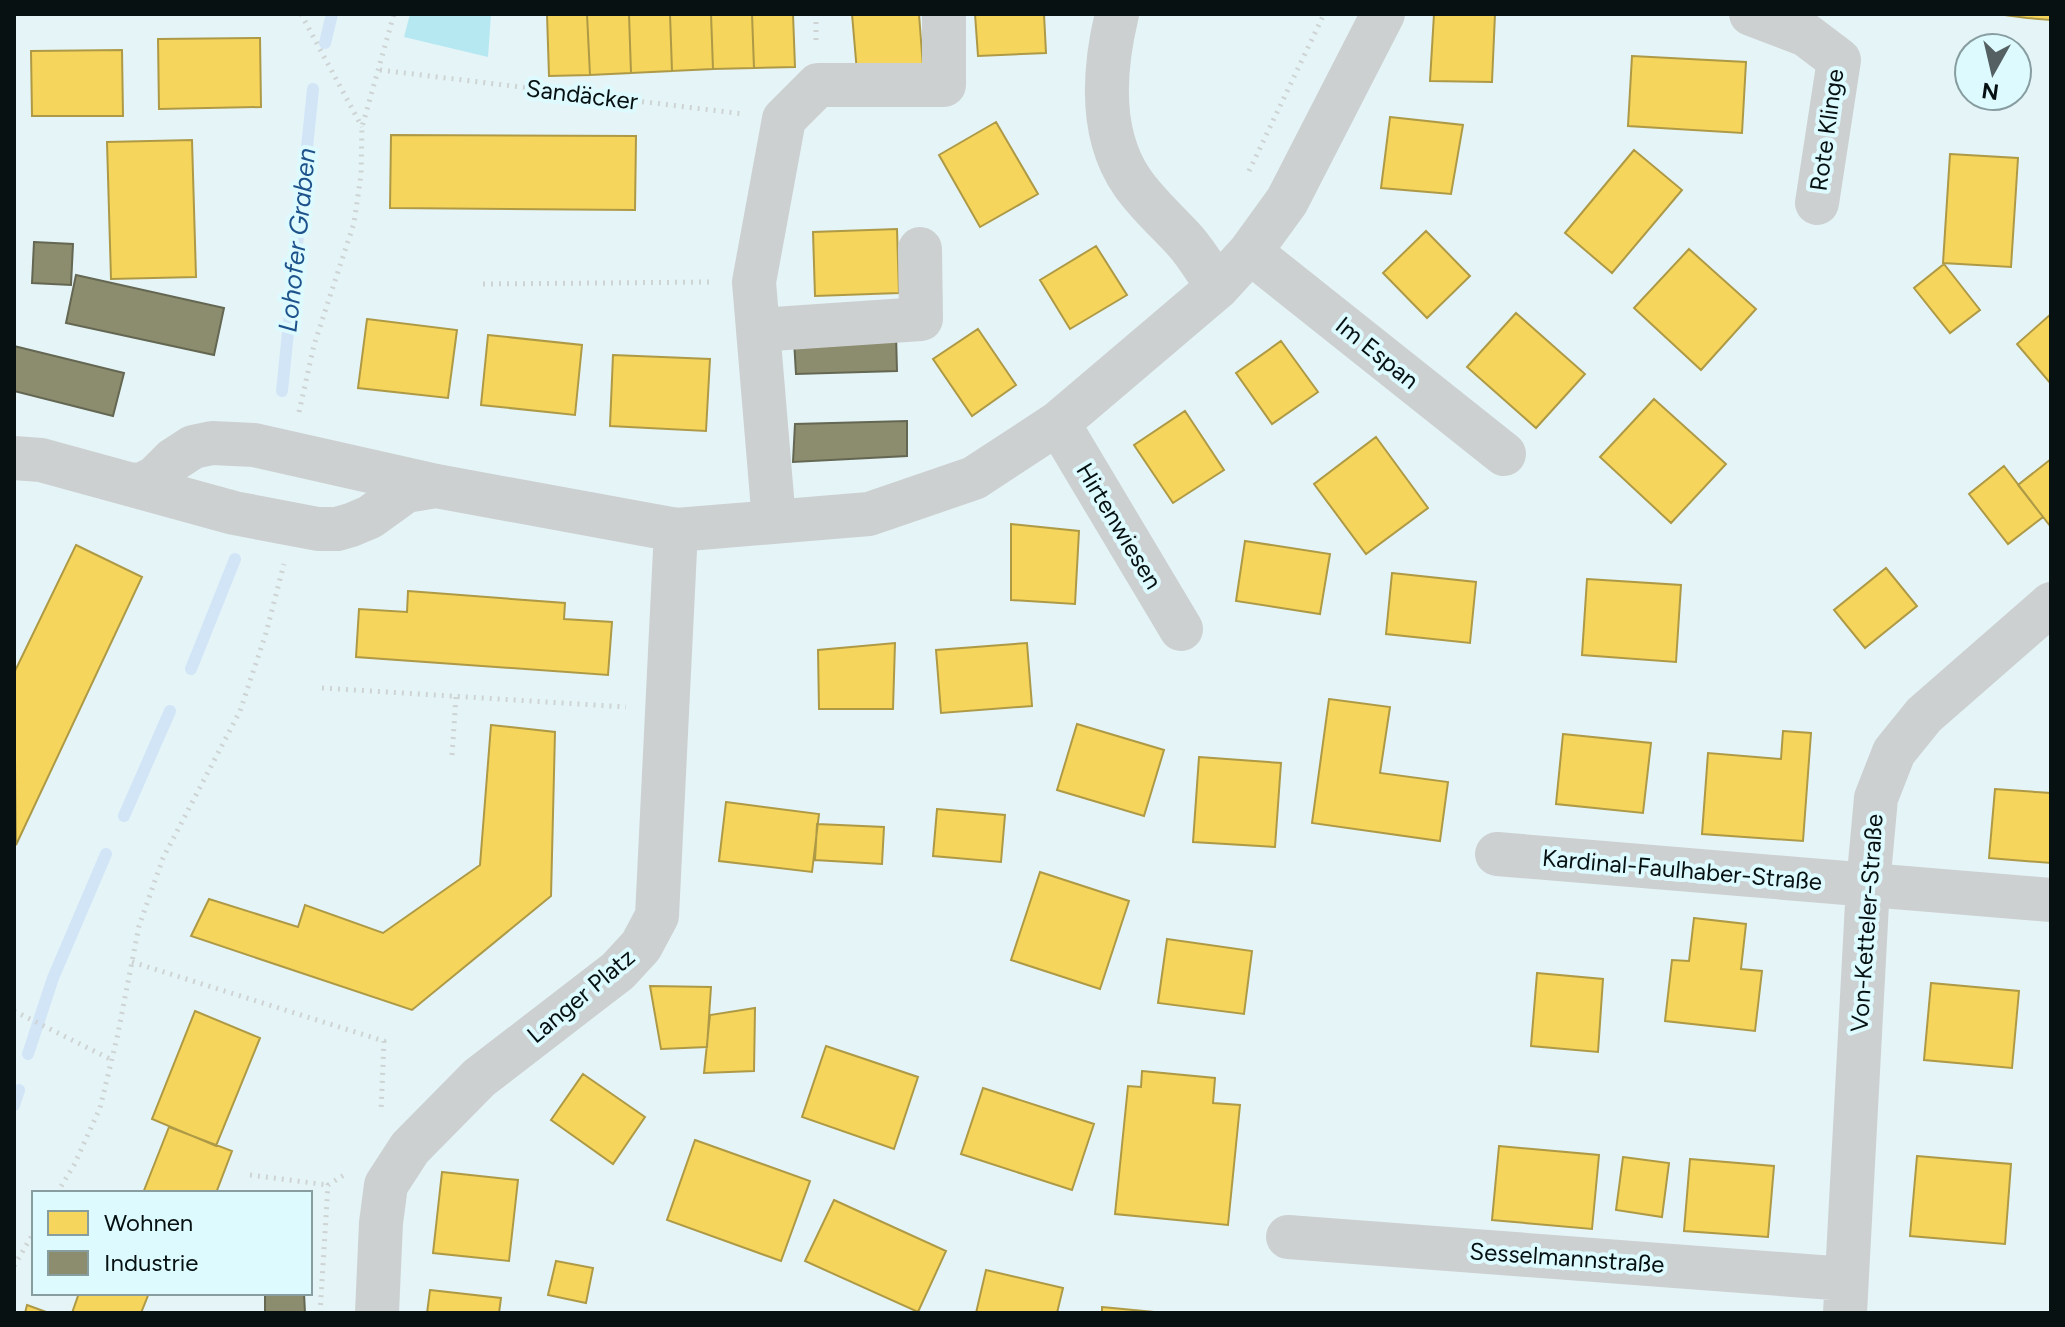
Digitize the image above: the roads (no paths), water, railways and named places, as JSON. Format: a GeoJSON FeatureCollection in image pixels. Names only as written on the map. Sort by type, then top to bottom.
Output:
{"type":"FeatureCollection","features":[{"type":"Feature","properties":{"kind":"street"},"geometry":{"type":"LineString","coordinates":[[774,521],[754,282],[784,119],[818,85],[944,85],[944,14]]}},
{"type":"Feature","properties":{"kind":"street"},"geometry":{"type":"LineString","coordinates":[[1117,14],[1108,58],[1107,90],[1110,123],[1118,154],[1131,180],[1187,244],[1218,287]]}},
{"type":"Feature","properties":{"kind":"street"},"geometry":{"type":"LineString","coordinates":[[133,485],[155,478],[173,460],[193,447],[234,443],[436,486],[676,530],[869,514],[974,478],[1058,423],[1218,287],[1250,252],[1287,201],[1383,14]]}},
{"type":"Feature","properties":{"kind":"street","name":"Rote Klinge"},"geometry":{"type":"LineString","coordinates":[[1751,14],[1806,35],[1839,60],[1817,203]]}},
{"type":"Feature","properties":{"kind":"street"},"geometry":{"type":"LineString","coordinates":[[758,330],[921,319],[920,249]]}},
{"type":"Feature","properties":{"kind":"street","name":"Im Espan"},"geometry":{"type":"LineString","coordinates":[[1250,252],[1504,454]]}},
{"type":"Feature","properties":{"kind":"street","name":"Hirtenwiesen"},"geometry":{"type":"LineString","coordinates":[[1058,423],[1181,629]]}},
{"type":"Feature","properties":{"kind":"street"},"geometry":{"type":"LineString","coordinates":[[14,458],[41,460],[188,502],[291,526],[328,529],[351,525],[370,517],[406,491],[436,486]]}},
{"type":"Feature","properties":{"kind":"street","name":"Langer Platz"},"geometry":{"type":"LineString","coordinates":[[377,1313],[386,1185],[410,1148],[479,1078],[618,971],[641,946],[657,916],[676,530]]}},
{"type":"Feature","properties":{"kind":"street","name":"Von-Ketteler-Straße"},"geometry":{"type":"LineString","coordinates":[[1845,1296],[1868,885],[1876,798],[1894,752],[1924,715],[2051,604]]}},
{"type":"Feature","properties":{"kind":"street","name":"Kardinal-Faulhaber-Straße"},"geometry":{"type":"LineString","coordinates":[[1497,854],[2051,900]]}},
{"type":"Feature","properties":{"kind":"street","name":"Sesselmannstraße"},"geometry":{"type":"LineString","coordinates":[[1288,1237],[1845,1296]]}},
{"type":"Feature","properties":{"kind":"waterway","name":"Lohofer Graben"},"geometry":{"type":"LineString","coordinates":[[325,43],[332,14]]}},
{"type":"Feature","properties":{"kind":"waterway","name":"Lohofer Graben"},"geometry":{"type":"LineString","coordinates":[[282,391],[313,89]]}},
{"type":"Feature","properties":{"kind":"waterway","name":"Lohofer Graben"},"geometry":{"type":"LineString","coordinates":[[191,669],[235,559]]}},
{"type":"Feature","properties":{"kind":"waterway","name":"Lohofer Graben"},"geometry":{"type":"LineString","coordinates":[[124,816],[170,711]]}},
{"type":"Feature","properties":{"kind":"waterway","name":"Lohofer Graben"},"geometry":{"type":"LineString","coordinates":[[28,1054],[53,978],[106,854]]}},
{"type":"Feature","properties":{"kind":"waterway","name":"Lohofer Graben"},"geometry":{"type":"LineString","coordinates":[[14,1105],[19,1090]]}}]}
